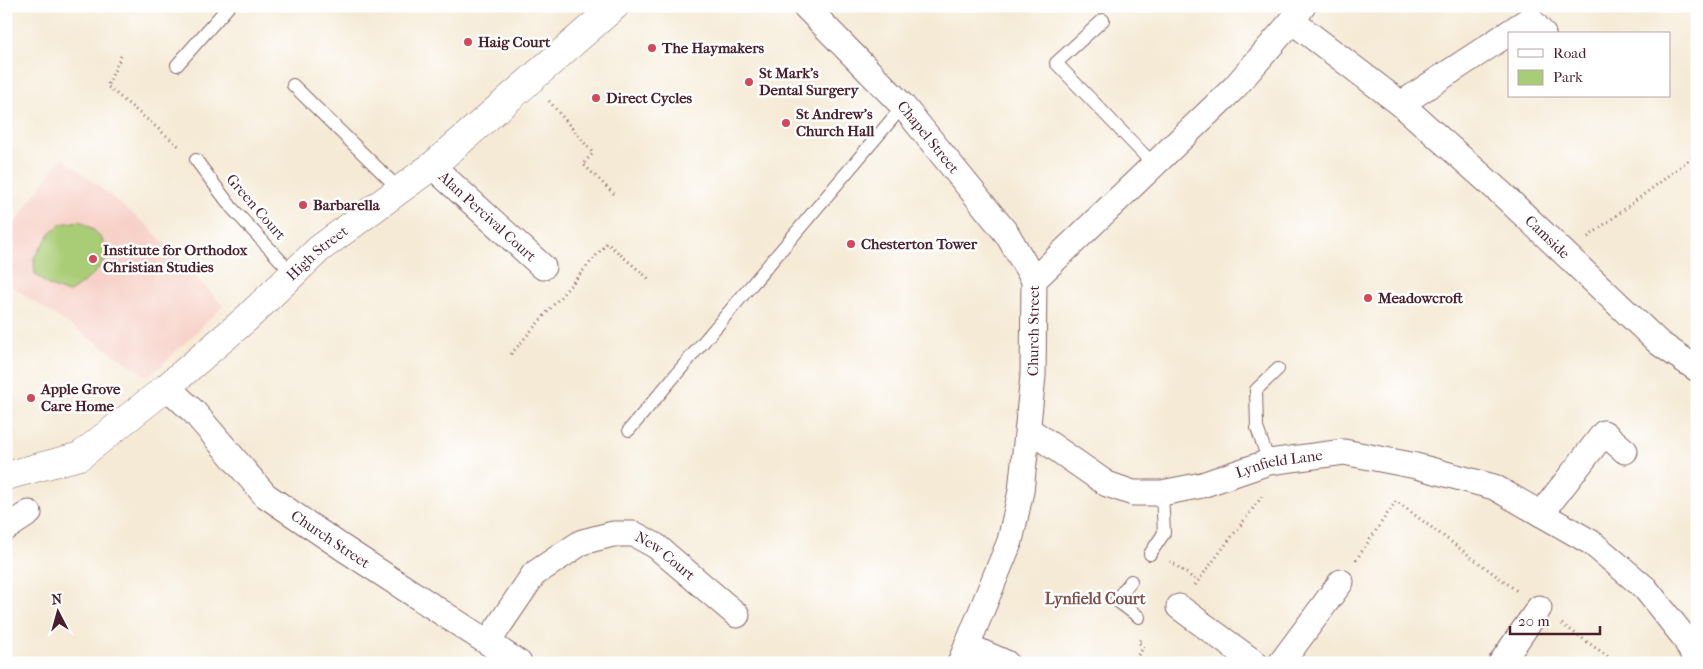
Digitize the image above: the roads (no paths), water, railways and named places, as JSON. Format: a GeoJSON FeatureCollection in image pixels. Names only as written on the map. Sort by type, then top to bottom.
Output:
{"type":"FeatureCollection","features":[{"type":"Feature","properties":{"kind":"street","name":"High Street"},"geometry":{"type":"LineString","coordinates":[[6,476],[80,456],[167,387],[246,319],[319,249],[432,166],[615,6]]}},
{"type":"Feature","properties":{"kind":"street","name":"Chapel Street"},"geometry":{"type":"LineString","coordinates":[[805,6],[903,106],[1007,234],[1034,280]]}},
{"type":"Feature","properties":{"kind":"street","name":"Camside"},"geometry":{"type":"LineString","coordinates":[[1298,13],[1502,194],[1659,342],[1697,369]]}},
{"type":"Feature","properties":{"kind":"street","name":"Church Street"},"geometry":{"type":"LineString","coordinates":[[964,655],[1010,542],[1021,491],[1033,376],[1034,280],[1235,87],[1298,13]]}},
{"type":"Feature","properties":{"kind":"street"},"geometry":{"type":"LineString","coordinates":[[1510,32],[1530,19],[1541,32]]}},
{"type":"Feature","properties":{"kind":"street"},"geometry":{"type":"LineString","coordinates":[[1401,104],[1508,33]]}},
{"type":"Feature","properties":{"kind":"street","name":"Alan Percival Court"},"geometry":{"type":"LineString","coordinates":[[432,166],[543,267]]}},
{"type":"Feature","properties":{"kind":"street","name":"Church Street"},"geometry":{"type":"LineString","coordinates":[[167,387],[194,412],[266,495],[343,548],[519,663]]}},
{"type":"Feature","properties":{"kind":"street","name":"Lynfield Lane"},"geometry":{"type":"LineString","coordinates":[[1028,429],[1107,484],[1133,493],[1162,493],[1202,485],[1269,462],[1344,452],[1416,466],[1494,487],[1592,543],[1645,588],[1684,637],[1697,662]]}},
{"type":"Feature","properties":{"kind":"street"},"geometry":{"type":"LineString","coordinates":[[1541,514],[1604,433],[1625,450]]}},
{"type":"Feature","properties":{"kind":"street"},"geometry":{"type":"LineString","coordinates":[[6,528],[29,513]]}},
{"type":"Feature","properties":{"kind":"street","name":"New Court"},"geometry":{"type":"LineString","coordinates":[[488,642],[534,574],[582,542],[612,534],[634,534],[656,546],[737,615]]}},
{"type":"Feature","properties":{"kind":"street"},"geometry":{"type":"LineString","coordinates":[[1280,663],[1342,582]]}},
{"type":"Feature","properties":{"kind":"street"},"geometry":{"type":"LineString","coordinates":[[1179,607],[1255,663]]}},
{"type":"Feature","properties":{"kind":"street"},"geometry":{"type":"LineString","coordinates":[[1501,663],[1539,608]]}},
{"type":"Feature","properties":{"kind":"street"},"geometry":{"type":"LineString","coordinates":[[964,655],[1006,663]]}},
{"type":"Feature","properties":{"kind":"lane"},"geometry":{"type":"LineString","coordinates":[[177,65],[229,6]]}},
{"type":"Feature","properties":{"kind":"lane"},"geometry":{"type":"LineString","coordinates":[[1103,20],[1056,63],[1154,165]]}},
{"type":"Feature","properties":{"kind":"lane"},"geometry":{"type":"LineString","coordinates":[[293,85],[400,190]]}},
{"type":"Feature","properties":{"kind":"lane"},"geometry":{"type":"LineString","coordinates":[[628,430],[903,106]]}},
{"type":"Feature","properties":{"kind":"lane","name":"Green Court"},"geometry":{"type":"LineString","coordinates":[[196,160],[232,208],[293,274]]}},
{"type":"Feature","properties":{"kind":"lane"},"geometry":{"type":"LineString","coordinates":[[1269,462],[1257,428],[1256,390],[1278,369]]}},
{"type":"Feature","properties":{"kind":"lane"},"geometry":{"type":"LineString","coordinates":[[1152,552],[1164,533],[1162,493]]}},
{"type":"Feature","properties":{"kind":"lane"},"geometry":{"type":"LineString","coordinates":[[1130,581],[1116,600],[1139,617]]}},
{"type":"Feature","properties":{"kind":"place","name":"Haig Court"},"geometry":{"type":"Point","coordinates":[468,42]}},
{"type":"Feature","properties":{"kind":"place","name":"The Haymakers"},"geometry":{"type":"Point","coordinates":[652,48]}},
{"type":"Feature","properties":{"kind":"place","name":"St Mark's Dental Surgery"},"geometry":{"type":"Point","coordinates":[749,82]}},
{"type":"Feature","properties":{"kind":"place","name":"Direct Cycles"},"geometry":{"type":"Point","coordinates":[596,98]}},
{"type":"Feature","properties":{"kind":"place","name":"St Andrew's Church Hall"},"geometry":{"type":"Point","coordinates":[786,123]}},
{"type":"Feature","properties":{"kind":"place","name":"Barbarella"},"geometry":{"type":"Point","coordinates":[303,205]}},
{"type":"Feature","properties":{"kind":"place","name":"Chesterton Tower"},"geometry":{"type":"Point","coordinates":[851,244]}},
{"type":"Feature","properties":{"kind":"place","name":"Institute for Orthodox Christian Studies"},"geometry":{"type":"Point","coordinates":[93,259]}},
{"type":"Feature","properties":{"kind":"place","name":"Meadowcroft"},"geometry":{"type":"Point","coordinates":[1368,298]}},
{"type":"Feature","properties":{"kind":"place","name":"Apple Grove Care Home"},"geometry":{"type":"Point","coordinates":[31,398]}},
{"type":"Feature","properties":{"kind":"district","name":"Lynfield Court"},"geometry":{"type":"Point","coordinates":[1095,598]}}]}
